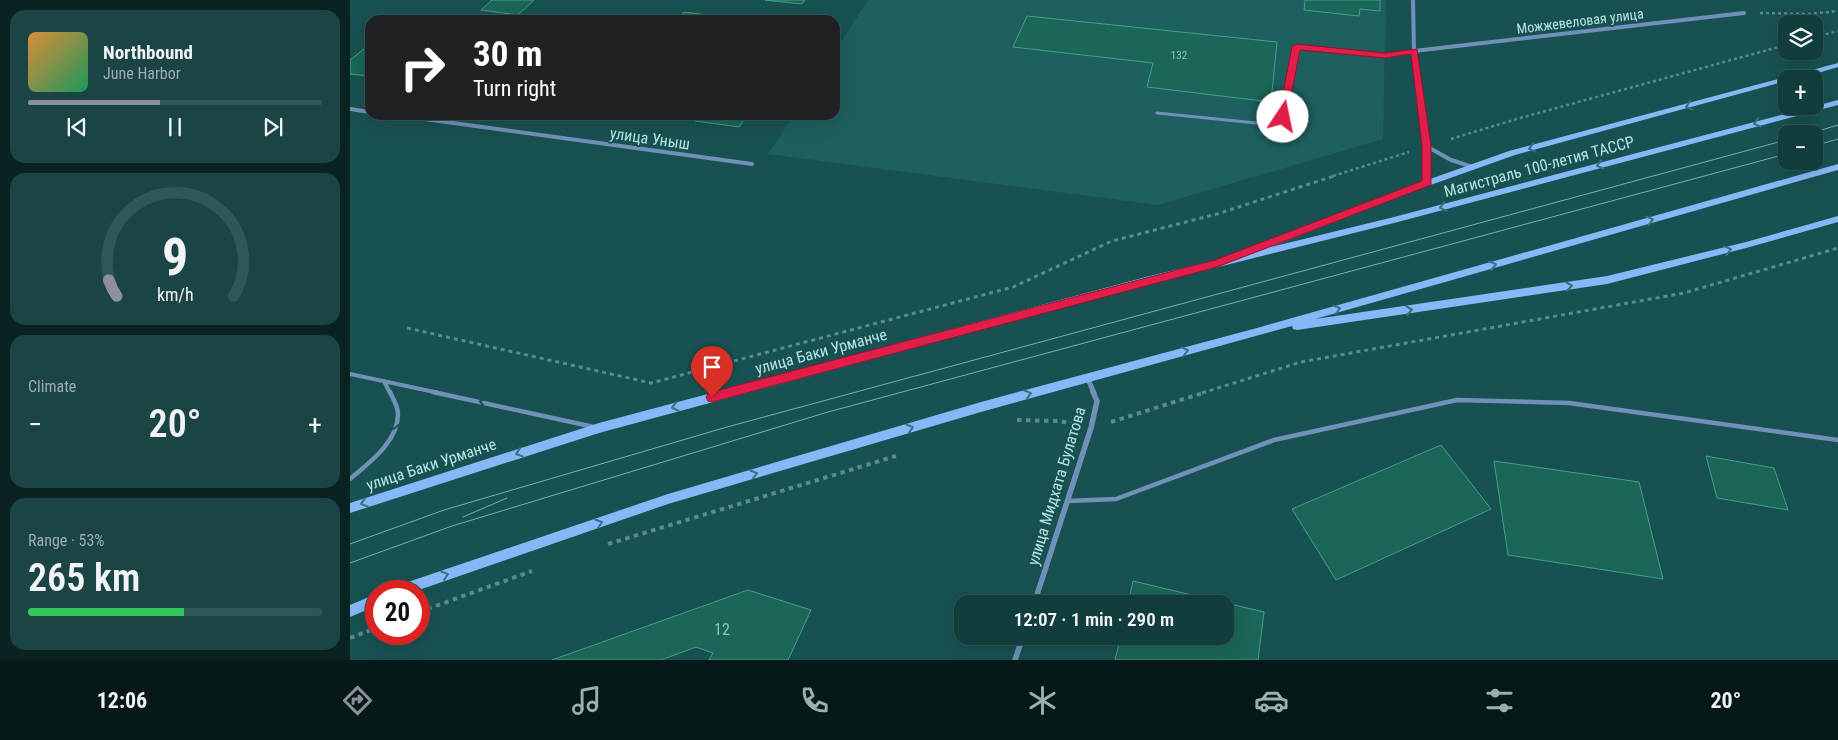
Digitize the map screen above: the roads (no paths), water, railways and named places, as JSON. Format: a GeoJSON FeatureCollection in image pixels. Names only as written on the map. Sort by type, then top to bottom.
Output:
{"type":"FeatureCollection","features":[{"type":"Feature","properties":{"kind":"main road"},"geometry":{"type":"LineString","coordinates":[[1820,70],[1838,65]]}},
{"type":"Feature","properties":{"kind":"main road"},"geometry":{"type":"LineString","coordinates":[[1217,263],[1427,183],[1521,151],[1778,81]]}},
{"type":"Feature","properties":{"kind":"main road","name":"Магистраль 100-летия ТАССР"},"geometry":{"type":"LineString","coordinates":[[1217,263],[1404,218],[1838,102]]}},
{"type":"Feature","properties":{"kind":"main road"},"geometry":{"type":"LineString","coordinates":[[430,580],[668,499],[1088,377],[1256,332],[1838,167]]}},
{"type":"Feature","properties":{"kind":"main road"},"geometry":{"type":"LineString","coordinates":[[1256,332],[1607,280],[1746,245],[1838,219]]}},
{"type":"Feature","properties":{"kind":"main road","name":"улица Баки Урманче"},"geometry":{"type":"LineString","coordinates":[[350,508],[599,428],[1217,263]]}},
{"type":"Feature","properties":{"kind":"main road"},"geometry":{"type":"LineString","coordinates":[[350,611],[365,605]]}},
{"type":"Feature","properties":{"kind":"street"},"geometry":{"type":"LineString","coordinates":[[1413,0],[1414,51],[1426,146],[1427,183]]}},
{"type":"Feature","properties":{"kind":"street","name":"Можжевеловая улица"},"geometry":{"type":"LineString","coordinates":[[1414,51],[1744,13]]}},
{"type":"Feature","properties":{"kind":"street"},"geometry":{"type":"LineString","coordinates":[[350,109],[365,111]]}},
{"type":"Feature","properties":{"kind":"street","name":"улица Уныш"},"geometry":{"type":"LineString","coordinates":[[431,120],[752,164]]}},
{"type":"Feature","properties":{"kind":"street"},"geometry":{"type":"LineString","coordinates":[[1426,146],[1451,160],[1473,167]]}},
{"type":"Feature","properties":{"kind":"street","name":"улица Мидхата Булатова"},"geometry":{"type":"LineString","coordinates":[[1037,595],[1091,428],[1097,401],[1088,377]]}},
{"type":"Feature","properties":{"kind":"street"},"geometry":{"type":"LineString","coordinates":[[1016,660],[1020,645]]}},
{"type":"Feature","properties":{"kind":"lane"},"geometry":{"type":"LineString","coordinates":[[1157,113],[1266,124],[1283,117],[1296,47],[1385,56],[1414,51]]}},
{"type":"Feature","properties":{"kind":"lane"},"geometry":{"type":"LineString","coordinates":[[350,374],[599,428]]}},
{"type":"Feature","properties":{"kind":"lane"},"geometry":{"type":"LineString","coordinates":[[350,479],[370,462],[392,435],[398,413],[384,381]]}},
{"type":"Feature","properties":{"kind":"lane"},"geometry":{"type":"LineString","coordinates":[[1068,502],[1116,499],[1274,440],[1457,400],[1569,403],[1838,440]]}},
{"type":"Feature","properties":{"kind":"tram line"},"geometry":{"type":"LineString","coordinates":[[1823,130],[1838,125]]}},
{"type":"Feature","properties":{"kind":"tram line"},"geometry":{"type":"LineString","coordinates":[[1823,143],[1838,139]]}},
{"type":"Feature","properties":{"kind":"tram line"},"geometry":{"type":"LineString","coordinates":[[350,544],[444,510],[727,427],[1778,142]]}},
{"type":"Feature","properties":{"kind":"tram line"},"geometry":{"type":"LineString","coordinates":[[350,563],[452,526],[828,412],[1778,156]]}},
{"type":"Feature","properties":{"kind":"tram line"},"geometry":{"type":"LineString","coordinates":[[463,517],[507,498]]}}]}
